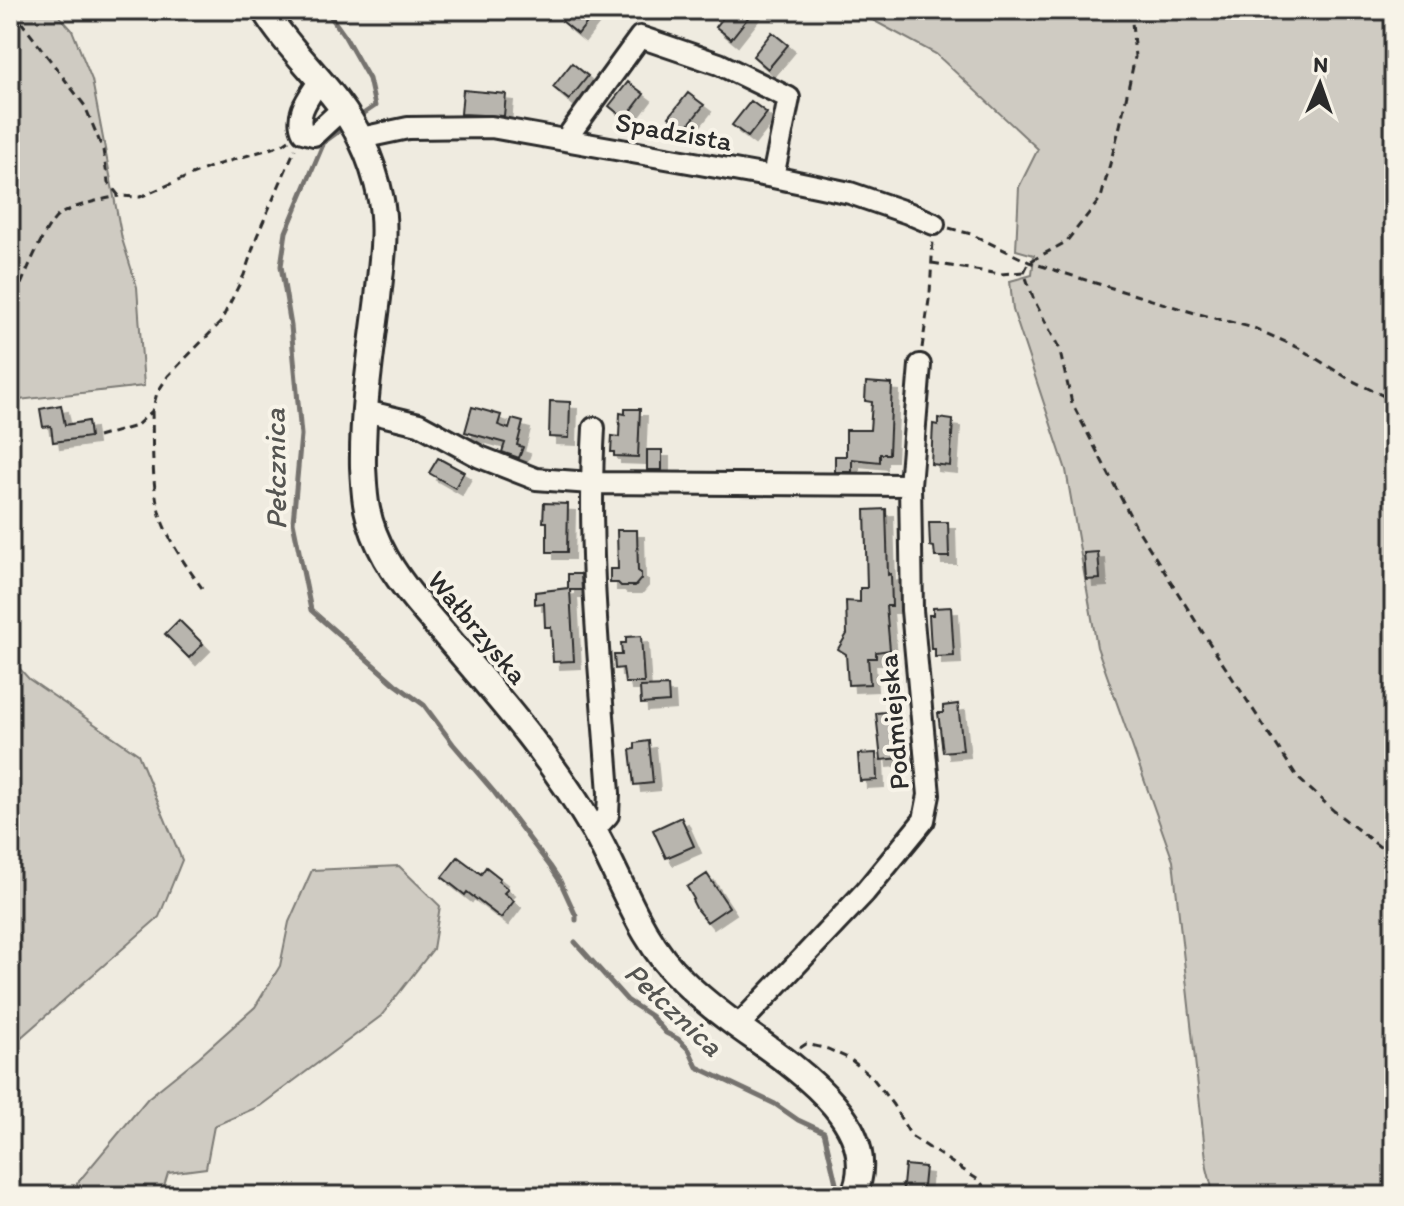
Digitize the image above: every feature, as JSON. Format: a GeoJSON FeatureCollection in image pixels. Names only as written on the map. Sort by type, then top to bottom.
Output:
{"type":"FeatureCollection","features":[{"type":"Feature","properties":{"kind":"main road","name":"Wałbrzyska"},"geometry":{"type":"LineString","coordinates":[[264,10],[351,123],[370,161],[381,200],[383,247],[363,448],[367,510],[385,558],[403,585],[500,698],[542,753],[594,830],[650,939],[678,976],[707,1004],[814,1083],[841,1115],[860,1153],[860,1175],[853,1196]]}},
{"type":"Feature","properties":{"kind":"street","name":"Spadzista"},"geometry":{"type":"LineString","coordinates":[[566,139],[640,37],[719,64],[789,98],[773,177]]}},
{"type":"Feature","properties":{"kind":"street"},"geometry":{"type":"LineString","coordinates":[[320,80],[299,116],[303,132],[314,135],[351,123]]}},
{"type":"Feature","properties":{"kind":"street","name":"Spadzista"},"geometry":{"type":"LineString","coordinates":[[351,123],[408,128],[491,127],[566,139],[850,193],[934,224]]}},
{"type":"Feature","properties":{"kind":"street","name":"Podmiejska"},"geometry":{"type":"LineString","coordinates":[[738,1026],[865,892],[924,820],[929,795],[912,610],[910,485],[920,365]]}},
{"type":"Feature","properties":{"kind":"street"},"geometry":{"type":"LineString","coordinates":[[365,411],[419,424],[480,457],[536,479],[591,483],[910,485]]}},
{"type":"Feature","properties":{"kind":"street"},"geometry":{"type":"LineString","coordinates":[[594,428],[591,483],[593,588],[609,793],[608,815],[594,830]]}},
{"type":"Feature","properties":{"kind":"path"},"geometry":{"type":"LineString","coordinates":[[12,10],[85,106],[103,150],[108,182],[119,196]]}},
{"type":"Feature","properties":{"kind":"path"},"geometry":{"type":"LineString","coordinates":[[1131,10],[1135,57],[1101,198],[1066,242],[1029,262],[1024,272],[1034,300],[1059,348],[1072,403],[1135,525],[1203,633],[1298,778],[1394,858]]}},
{"type":"Feature","properties":{"kind":"path"},"geometry":{"type":"LineString","coordinates":[[10,310],[43,237],[58,216],[93,201],[119,196],[140,197],[213,166],[282,145],[303,132]]}},
{"type":"Feature","properties":{"kind":"path"},"geometry":{"type":"LineString","coordinates":[[202,588],[181,559],[161,518],[153,472],[152,411],[157,393],[168,376],[220,323],[244,275],[257,236],[303,132]]}},
{"type":"Feature","properties":{"kind":"path"},"geometry":{"type":"LineString","coordinates":[[920,365],[930,293],[934,224],[971,234],[1029,262],[1254,328],[1299,348],[1349,379],[1394,401]]}},
{"type":"Feature","properties":{"kind":"path"},"geometry":{"type":"LineString","coordinates":[[932,263],[1000,274],[1024,272]]}},
{"type":"Feature","properties":{"kind":"path"},"geometry":{"type":"LineString","coordinates":[[98,437],[136,426],[152,411]]}},
{"type":"Feature","properties":{"kind":"path"},"geometry":{"type":"LineString","coordinates":[[783,1058],[806,1044],[850,1059],[872,1077],[911,1136],[968,1172],[993,1196]]}},
{"type":"Feature","properties":{"kind":"shaded area"},"geometry":{"type":"Polygon","coordinates":[[[10,10],[54,10],[72,30],[92,80],[122,239],[137,287],[144,386],[10,401],[10,10]]]}},
{"type":"Feature","properties":{"kind":"shaded area"},"geometry":{"type":"Polygon","coordinates":[[[854,10],[1394,10],[1394,1196],[1214,1196],[1207,1168],[1173,861],[1097,647],[1066,470],[1013,310],[1010,281],[1032,275],[1034,255],[1016,250],[1019,187],[1038,149],[936,54],[854,10]]]}},
{"type":"Feature","properties":{"kind":"shaded area"},"geometry":{"type":"Polygon","coordinates":[[[10,658],[29,679],[138,754],[182,860],[159,917],[10,1047],[10,658]]]}},
{"type":"Feature","properties":{"kind":"shaded area"},"geometry":{"type":"Polygon","coordinates":[[[399,866],[440,906],[433,949],[381,1016],[260,1106],[214,1126],[206,1168],[168,1173],[161,1196],[74,1196],[74,1187],[148,1098],[255,1007],[280,966],[289,922],[312,870],[399,866]]]}},
{"type":"Feature","properties":{"kind":"building"},"geometry":{"type":"Polygon","coordinates":[[[571,10],[597,10],[578,34],[562,21],[571,10]]]}},
{"type":"Feature","properties":{"kind":"building"},"geometry":{"type":"Polygon","coordinates":[[[729,10],[754,10],[731,39],[716,27],[729,10]]]}},
{"type":"Feature","properties":{"kind":"building"},"geometry":{"type":"Polygon","coordinates":[[[772,32],[788,45],[768,69],[753,56],[772,32]]]}},
{"type":"Feature","properties":{"kind":"building"},"geometry":{"type":"Polygon","coordinates":[[[572,63],[588,76],[569,100],[553,87],[572,63]]]}},
{"type":"Feature","properties":{"kind":"building"},"geometry":{"type":"Polygon","coordinates":[[[628,82],[644,94],[625,119],[609,106],[628,82]]]}},
{"type":"Feature","properties":{"kind":"building"},"geometry":{"type":"Polygon","coordinates":[[[463,90],[506,94],[504,116],[461,114],[463,90]]]}},
{"type":"Feature","properties":{"kind":"building"},"geometry":{"type":"Polygon","coordinates":[[[688,93],[704,105],[685,129],[669,117],[688,93]]]}},
{"type":"Feature","properties":{"kind":"building"},"geometry":{"type":"Polygon","coordinates":[[[751,101],[767,113],[748,137],[732,125],[751,101]]]}},
{"type":"Feature","properties":{"kind":"building"},"geometry":{"type":"Polygon","coordinates":[[[866,382],[892,384],[889,454],[880,454],[880,462],[852,459],[852,472],[835,472],[835,456],[846,456],[846,430],[870,430],[872,402],[865,401],[866,382]]]}},
{"type":"Feature","properties":{"kind":"building"},"geometry":{"type":"Polygon","coordinates":[[[550,401],[570,402],[569,438],[549,437],[550,401]]]}},
{"type":"Feature","properties":{"kind":"building"},"geometry":{"type":"Polygon","coordinates":[[[61,405],[65,425],[88,421],[90,437],[53,442],[51,426],[43,427],[40,409],[61,405]]]}},
{"type":"Feature","properties":{"kind":"building"},"geometry":{"type":"Polygon","coordinates":[[[472,407],[501,415],[498,425],[509,429],[512,419],[523,422],[517,445],[523,447],[519,458],[502,452],[505,443],[465,432],[472,407]]]}},
{"type":"Feature","properties":{"kind":"building"},"geometry":{"type":"Polygon","coordinates":[[[625,409],[640,409],[638,457],[614,456],[611,452],[612,436],[619,437],[620,413],[625,414],[625,409]]]}},
{"type":"Feature","properties":{"kind":"building"},"geometry":{"type":"Polygon","coordinates":[[[938,418],[953,420],[950,466],[931,464],[933,424],[938,425],[938,418]]]}},
{"type":"Feature","properties":{"kind":"building"},"geometry":{"type":"Polygon","coordinates":[[[647,450],[662,450],[662,470],[647,470],[647,450]]]}},
{"type":"Feature","properties":{"kind":"building"},"geometry":{"type":"Polygon","coordinates":[[[438,458],[464,472],[455,488],[429,473],[438,458]]]}},
{"type":"Feature","properties":{"kind":"building"},"geometry":{"type":"Polygon","coordinates":[[[544,503],[568,504],[567,552],[547,552],[544,503]]]}},
{"type":"Feature","properties":{"kind":"building"},"geometry":{"type":"Polygon","coordinates":[[[886,509],[892,606],[886,606],[890,650],[876,652],[876,658],[868,658],[870,684],[848,685],[846,654],[838,649],[847,634],[846,601],[860,602],[860,588],[867,588],[865,510],[886,509]]]}},
{"type":"Feature","properties":{"kind":"building"},"geometry":{"type":"Polygon","coordinates":[[[929,522],[948,522],[949,557],[935,557],[934,547],[930,546],[929,522]]]}},
{"type":"Feature","properties":{"kind":"building"},"geometry":{"type":"Polygon","coordinates":[[[617,530],[637,530],[641,579],[635,586],[610,583],[610,569],[618,569],[617,530]]]}},
{"type":"Feature","properties":{"kind":"building"},"geometry":{"type":"Polygon","coordinates":[[[1098,552],[1100,579],[1086,580],[1084,553],[1098,552]]]}},
{"type":"Feature","properties":{"kind":"building"},"geometry":{"type":"Polygon","coordinates":[[[568,574],[581,574],[582,590],[570,590],[574,661],[553,662],[551,627],[545,627],[544,603],[535,604],[535,592],[568,588],[568,574]]]}},
{"type":"Feature","properties":{"kind":"building"},"geometry":{"type":"Polygon","coordinates":[[[951,607],[954,656],[935,657],[935,649],[931,649],[929,615],[933,615],[933,608],[951,607]]]}},
{"type":"Feature","properties":{"kind":"building"},"geometry":{"type":"Polygon","coordinates":[[[179,620],[203,644],[189,658],[165,634],[179,620]]]}},
{"type":"Feature","properties":{"kind":"building"},"geometry":{"type":"Polygon","coordinates":[[[641,636],[644,683],[625,683],[623,668],[615,669],[614,655],[622,655],[621,643],[626,643],[626,637],[641,636]]]}},
{"type":"Feature","properties":{"kind":"building"},"geometry":{"type":"Polygon","coordinates":[[[668,686],[669,702],[641,704],[640,687],[668,686]]]}},
{"type":"Feature","properties":{"kind":"building"},"geometry":{"type":"Polygon","coordinates":[[[958,704],[963,750],[943,752],[938,713],[943,713],[943,706],[958,704]]]}},
{"type":"Feature","properties":{"kind":"building"},"geometry":{"type":"Polygon","coordinates":[[[896,711],[901,758],[881,760],[876,713],[896,711]]]}},
{"type":"Feature","properties":{"kind":"building"},"geometry":{"type":"Polygon","coordinates":[[[649,741],[653,783],[634,785],[630,750],[635,749],[635,743],[649,741]]]}},
{"type":"Feature","properties":{"kind":"building"},"geometry":{"type":"Polygon","coordinates":[[[876,753],[877,780],[860,781],[858,754],[876,753]]]}},
{"type":"Feature","properties":{"kind":"building"},"geometry":{"type":"Polygon","coordinates":[[[681,817],[694,846],[666,858],[653,830],[681,817]]]}},
{"type":"Feature","properties":{"kind":"building"},"geometry":{"type":"Polygon","coordinates":[[[458,857],[481,874],[486,867],[508,889],[504,893],[514,901],[501,918],[442,877],[458,857]]]}},
{"type":"Feature","properties":{"kind":"building"},"geometry":{"type":"Polygon","coordinates":[[[707,874],[729,907],[707,922],[697,910],[687,887],[707,874]]]}},
{"type":"Feature","properties":{"kind":"building"},"geometry":{"type":"Polygon","coordinates":[[[905,1165],[925,1167],[922,1196],[902,1196],[905,1165]]]}},
{"type":"Feature","properties":{"kind":"waterway","name":"Pełcznica"},"geometry":{"type":"LineString","coordinates":[[326,10],[369,79],[375,106],[357,118]]}},
{"type":"Feature","properties":{"kind":"waterway","name":"Pełcznica"},"geometry":{"type":"LineString","coordinates":[[346,126],[324,142],[286,232],[281,266],[291,326],[301,435],[293,522],[311,610],[395,684],[424,705],[550,866],[560,881],[576,920]]}},
{"type":"Feature","properties":{"kind":"waterway","name":"Pełcznica"},"geometry":{"type":"LineString","coordinates":[[575,942],[627,1000],[651,1016],[666,1033],[689,1050],[697,1067],[775,1104],[798,1120],[824,1132],[838,1192]]}}]}
